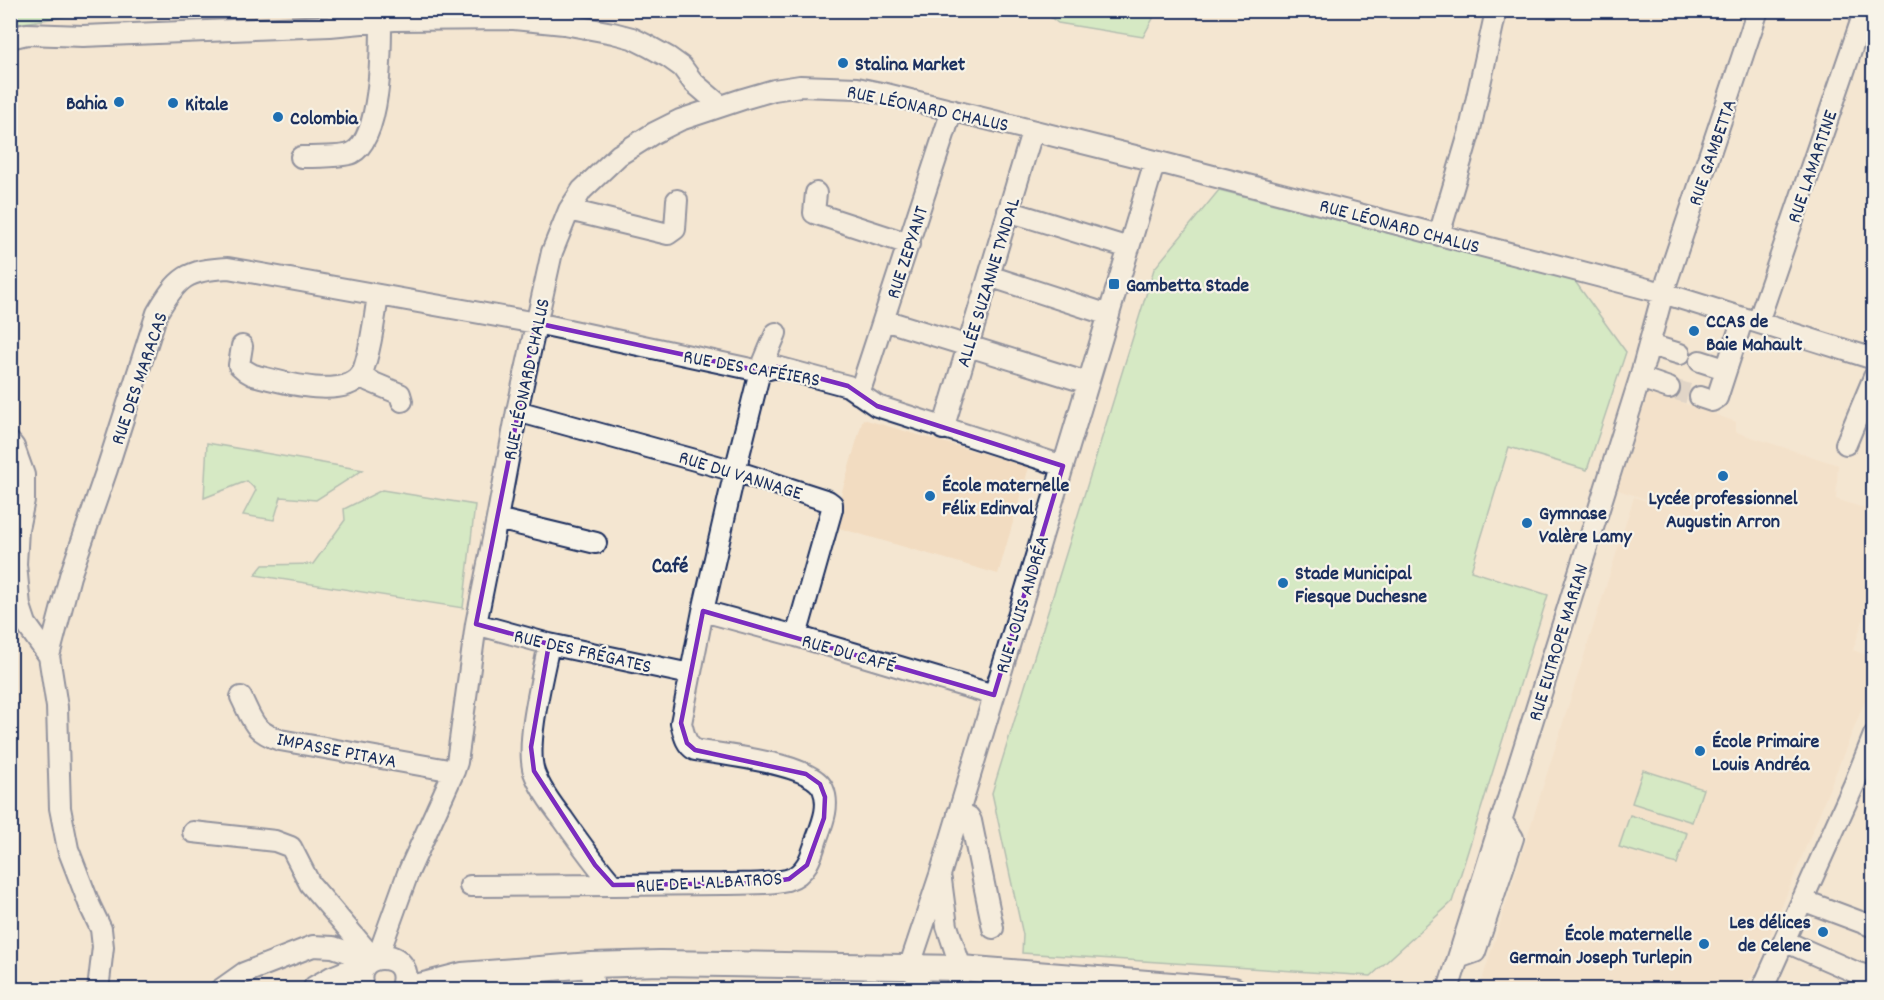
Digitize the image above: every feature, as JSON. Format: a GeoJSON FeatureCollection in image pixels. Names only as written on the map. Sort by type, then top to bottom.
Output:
{"type":"FeatureCollection","features":[{"type":"Feature","properties":{"kind":"main road"},"geometry":{"type":"LineString","coordinates":[[377,965],[405,976],[403,990],[462,975],[591,965],[660,963],[909,968],[959,979],[1234,990]]}},
{"type":"Feature","properties":{"kind":"main road"},"geometry":{"type":"LineString","coordinates":[[317,989],[332,979],[377,965],[462,975]]}},
{"type":"Feature","properties":{"kind":"street","name":"RUE GAMBETTA"},"geometry":{"type":"LineString","coordinates":[[1663,293],[1758,10]]}},
{"type":"Feature","properties":{"kind":"street","name":"RUE LAMARTINE"},"geometry":{"type":"LineString","coordinates":[[1700,397],[1712,401],[1717,398],[1725,369],[1750,320],[1864,13]]}},
{"type":"Feature","properties":{"kind":"street"},"geometry":{"type":"LineString","coordinates":[[10,38],[27,34],[83,36],[381,22],[514,19],[588,28],[632,38],[682,67],[693,82],[721,106]]}},
{"type":"Feature","properties":{"kind":"street"},"geometry":{"type":"LineString","coordinates":[[1439,235],[1469,134],[1494,20]]}},
{"type":"Feature","properties":{"kind":"street"},"geometry":{"type":"LineString","coordinates":[[302,157],[352,153],[364,143],[377,102],[381,22]]}},
{"type":"Feature","properties":{"kind":"street"},"geometry":{"type":"LineString","coordinates":[[693,82],[694,115]]}},
{"type":"Feature","properties":{"kind":"street","name":"RUE LÉONARD CHALUS"},"geometry":{"type":"LineString","coordinates":[[377,965],[408,873],[454,771],[476,624],[517,411],[552,252],[569,210],[582,190],[619,155],[654,133],[694,115],[774,90],[800,86],[856,88],[1155,161],[1663,293],[1874,359]]}},
{"type":"Feature","properties":{"kind":"street","name":"RUE ZEPYANT"},"geometry":{"type":"LineString","coordinates":[[859,394],[952,110]]}},
{"type":"Feature","properties":{"kind":"street","name":"ALLÉE SUZANNE TYNDAL"},"geometry":{"type":"LineString","coordinates":[[943,429],[1031,136]]}},
{"type":"Feature","properties":{"kind":"street","name":"RUE LOUIS ANDRÉA"},"geometry":{"type":"LineString","coordinates":[[909,968],[940,875],[1155,161]]}},
{"type":"Feature","properties":{"kind":"street"},"geometry":{"type":"LineString","coordinates":[[816,193],[814,213],[909,244]]}},
{"type":"Feature","properties":{"kind":"street"},"geometry":{"type":"LineString","coordinates":[[569,210],[668,234],[675,229],[677,200]]}},
{"type":"Feature","properties":{"kind":"street"},"geometry":{"type":"LineString","coordinates":[[1008,211],[1129,248]]}},
{"type":"Feature","properties":{"kind":"street","name":"RUE DES MARACAS"},"geometry":{"type":"LineString","coordinates":[[49,656],[70,576],[108,469],[157,313],[166,297],[184,277],[204,269],[228,268],[536,323]]}},
{"type":"Feature","properties":{"kind":"street"},"geometry":{"type":"LineString","coordinates":[[989,276],[1109,315]]}},
{"type":"Feature","properties":{"kind":"street","name":"RUE EUTROPE MARIAN"},"geometry":{"type":"LineString","coordinates":[[1448,990],[1640,378],[1663,293]]}},
{"type":"Feature","properties":{"kind":"street"},"geometry":{"type":"LineString","coordinates":[[242,346],[239,365],[253,375],[307,387],[329,388],[353,381],[361,375],[378,295]]}},
{"type":"Feature","properties":{"kind":"street"},"geometry":{"type":"LineString","coordinates":[[884,320],[1088,383]]}},
{"type":"Feature","properties":{"kind":"street","name":"RUE DES CAFÉIERS"},"geometry":{"type":"LineString","coordinates":[[536,323],[760,371],[777,367],[848,386],[877,406],[1063,466]]}},
{"type":"Feature","properties":{"kind":"street"},"geometry":{"type":"LineString","coordinates":[[690,674],[735,471],[760,371],[776,333]]}},
{"type":"Feature","properties":{"kind":"street"},"geometry":{"type":"LineString","coordinates":[[1650,345],[1680,354]]}},
{"type":"Feature","properties":{"kind":"street"},"geometry":{"type":"LineString","coordinates":[[1700,361],[1725,369]]}},
{"type":"Feature","properties":{"kind":"street"},"geometry":{"type":"LineString","coordinates":[[361,375],[369,381],[400,394],[402,401]]}},
{"type":"Feature","properties":{"kind":"street"},"geometry":{"type":"LineString","coordinates":[[1846,444],[1874,377]]}},
{"type":"Feature","properties":{"kind":"street"},"geometry":{"type":"LineString","coordinates":[[1640,378],[1669,388]]}},
{"type":"Feature","properties":{"kind":"street","name":"RUE DU VANNAGE"},"geometry":{"type":"LineString","coordinates":[[517,411],[735,471],[832,504],[796,636]]}},
{"type":"Feature","properties":{"kind":"street"},"geometry":{"type":"LineString","coordinates":[[10,442],[24,475],[24,500],[18,529],[15,607],[49,656],[57,707],[60,808],[68,849],[101,929],[103,947],[98,990]]}},
{"type":"Feature","properties":{"kind":"street"},"geometry":{"type":"LineString","coordinates":[[497,519],[596,543]]}},
{"type":"Feature","properties":{"kind":"street","name":"RUE DU CAFÉ"},"geometry":{"type":"LineString","coordinates":[[703,611],[994,695]]}},
{"type":"Feature","properties":{"kind":"street","name":"RUE DES FRÉGATES"},"geometry":{"type":"LineString","coordinates":[[476,624],[549,644],[690,674]]}},
{"type":"Feature","properties":{"kind":"street","name":"RUE DE L'ALBATROS"},"geometry":{"type":"LineString","coordinates":[[549,644],[531,747],[534,771],[546,795],[595,864],[613,885],[764,883],[789,879],[802,871],[811,856],[824,818],[825,797],[820,784],[806,774],[786,766],[691,747],[685,739],[681,723],[690,674]]}},
{"type":"Feature","properties":{"kind":"street","name":"IMPASSE PITAYA"},"geometry":{"type":"LineString","coordinates":[[242,697],[256,727],[266,735],[280,740],[454,771]]}},
{"type":"Feature","properties":{"kind":"street"},"geometry":{"type":"LineString","coordinates":[[1761,989],[1854,785],[1874,735]]}},
{"type":"Feature","properties":{"kind":"street"},"geometry":{"type":"LineString","coordinates":[[958,813],[971,820],[993,928]]}},
{"type":"Feature","properties":{"kind":"street"},"geometry":{"type":"LineString","coordinates":[[193,832],[274,841],[291,847],[310,884],[377,965]]}},
{"type":"Feature","properties":{"kind":"street","name":"RUE LOUIS ANDRÉA"},"geometry":{"type":"LineString","coordinates":[[940,875],[947,926],[959,979]]}},
{"type":"Feature","properties":{"kind":"street"},"geometry":{"type":"LineString","coordinates":[[470,886],[613,885]]}},
{"type":"Feature","properties":{"kind":"street"},"geometry":{"type":"LineString","coordinates":[[1802,900],[1874,927]]}},
{"type":"Feature","properties":{"kind":"street"},"geometry":{"type":"LineString","coordinates":[[1784,941],[1874,978]]}},
{"type":"Feature","properties":{"kind":"street"},"geometry":{"type":"LineString","coordinates":[[220,990],[244,973],[313,946],[333,946],[377,965]]}},
{"type":"Feature","properties":{"kind":"street"},"geometry":{"type":"LineString","coordinates":[[591,965],[594,990]]}},
{"type":"Feature","properties":{"kind":"street"},"geometry":{"type":"LineString","coordinates":[[909,968],[916,975],[923,990]]}},
{"type":"Feature","properties":{"kind":"highlighted area"},"geometry":{"type":"Polygon","coordinates":[[[536,323],[760,371],[777,367],[848,386],[877,406],[1063,466],[994,695],[703,611],[681,723],[687,743],[695,750],[806,774],[820,784],[825,797],[824,818],[807,865],[789,879],[764,883],[613,885],[595,865],[534,771],[531,747],[549,644],[476,624],[536,323]]]}},
{"type":"Feature","properties":{"kind":"shaded area","name":"École Primaire Louis Andréa"},"geometry":{"type":"Polygon","coordinates":[[[1637,386],[1736,422],[1736,432],[1838,465],[1836,499],[1873,511],[1873,591],[1853,650],[1873,658],[1873,681],[1754,975],[1739,989],[1479,990],[1634,497],[1740,530],[1606,486],[1637,386]]]}},
{"type":"Feature","properties":{"kind":"shaded area","name":"École maternelle Félix Edinval"},"geometry":{"type":"Polygon","coordinates":[[[863,419],[1029,467],[998,574],[832,526],[863,419]]]}},
{"type":"Feature","properties":{"kind":"shaded area"},"geometry":{"type":"Polygon","coordinates":[[[602,977],[601,989],[471,990],[524,981],[602,977]]]}},
{"type":"Feature","properties":{"kind":"green space"},"geometry":{"type":"Polygon","coordinates":[[[338,10],[99,11],[11,25],[11,17],[18,11],[338,10]]]}},
{"type":"Feature","properties":{"kind":"green space"},"geometry":{"type":"Polygon","coordinates":[[[1043,11],[1157,11],[1143,37],[1058,23],[1043,11]]]}},
{"type":"Feature","properties":{"kind":"green space","name":"Stade Municipal Fiesque Duchesne"},"geometry":{"type":"Polygon","coordinates":[[[1219,190],[1574,280],[1626,352],[1587,470],[1509,447],[1471,571],[1548,595],[1452,902],[1371,976],[1022,953],[1023,935],[992,793],[1154,269],[1219,190]]]}},
{"type":"Feature","properties":{"kind":"green space"},"geometry":{"type":"Polygon","coordinates":[[[207,443],[363,470],[316,500],[281,497],[274,520],[243,515],[256,490],[247,481],[204,498],[207,443]]]}},
{"type":"Feature","properties":{"kind":"green space"},"geometry":{"type":"Polygon","coordinates":[[[382,490],[475,505],[463,608],[255,575],[263,565],[313,564],[345,520],[344,509],[382,490]]]}},
{"type":"Feature","properties":{"kind":"green space"},"geometry":{"type":"Polygon","coordinates":[[[1643,770],[1703,789],[1692,822],[1632,803],[1643,770]]]}},
{"type":"Feature","properties":{"kind":"green space"},"geometry":{"type":"Polygon","coordinates":[[[1630,815],[1687,833],[1677,864],[1619,847],[1630,815]]]}},
{"type":"Feature","properties":{"kind":"tunnel"},"geometry":{"type":"LineString","coordinates":[[1669,388],[1700,397]]}},
{"type":"Feature","properties":{"kind":"place","name":"Stalina Market"},"geometry":{"type":"Point","coordinates":[843,63]}},
{"type":"Feature","properties":{"kind":"place","name":"Bahia"},"geometry":{"type":"Point","coordinates":[119,102]}},
{"type":"Feature","properties":{"kind":"place","name":"Kitale"},"geometry":{"type":"Point","coordinates":[173,103]}},
{"type":"Feature","properties":{"kind":"place","name":"Colombia"},"geometry":{"type":"Point","coordinates":[278,117]}},
{"type":"Feature","properties":{"kind":"place","name":"Gambetta Stade"},"geometry":{"type":"Point","coordinates":[1114,284]}},
{"type":"Feature","properties":{"kind":"place","name":"CCAS de Baie Mahault"},"geometry":{"type":"Point","coordinates":[1694,331]}},
{"type":"Feature","properties":{"kind":"place","name":"Lycée professionnel Augustin Arron"},"geometry":{"type":"Point","coordinates":[1723,476]}},
{"type":"Feature","properties":{"kind":"place","name":"École maternelle Félix Edinval"},"geometry":{"type":"Point","coordinates":[930,496]}},
{"type":"Feature","properties":{"kind":"place","name":"Gymnase Valère Lamy"},"geometry":{"type":"Point","coordinates":[1527,523]}},
{"type":"Feature","properties":{"kind":"place","name":"Stade Municipal Fiesque Duchesne"},"geometry":{"type":"Point","coordinates":[1283,583]}},
{"type":"Feature","properties":{"kind":"place","name":"École Primaire Louis Andréa"},"geometry":{"type":"Point","coordinates":[1700,751]}},
{"type":"Feature","properties":{"kind":"place","name":"Les délices de Celene"},"geometry":{"type":"Point","coordinates":[1823,932]}},
{"type":"Feature","properties":{"kind":"place","name":"École maternelle Germain Joseph Turlepin"},"geometry":{"type":"Point","coordinates":[1704,944]}},
{"type":"Feature","properties":{"kind":"district","name":"Café"},"geometry":{"type":"Point","coordinates":[670,565]}}]}
